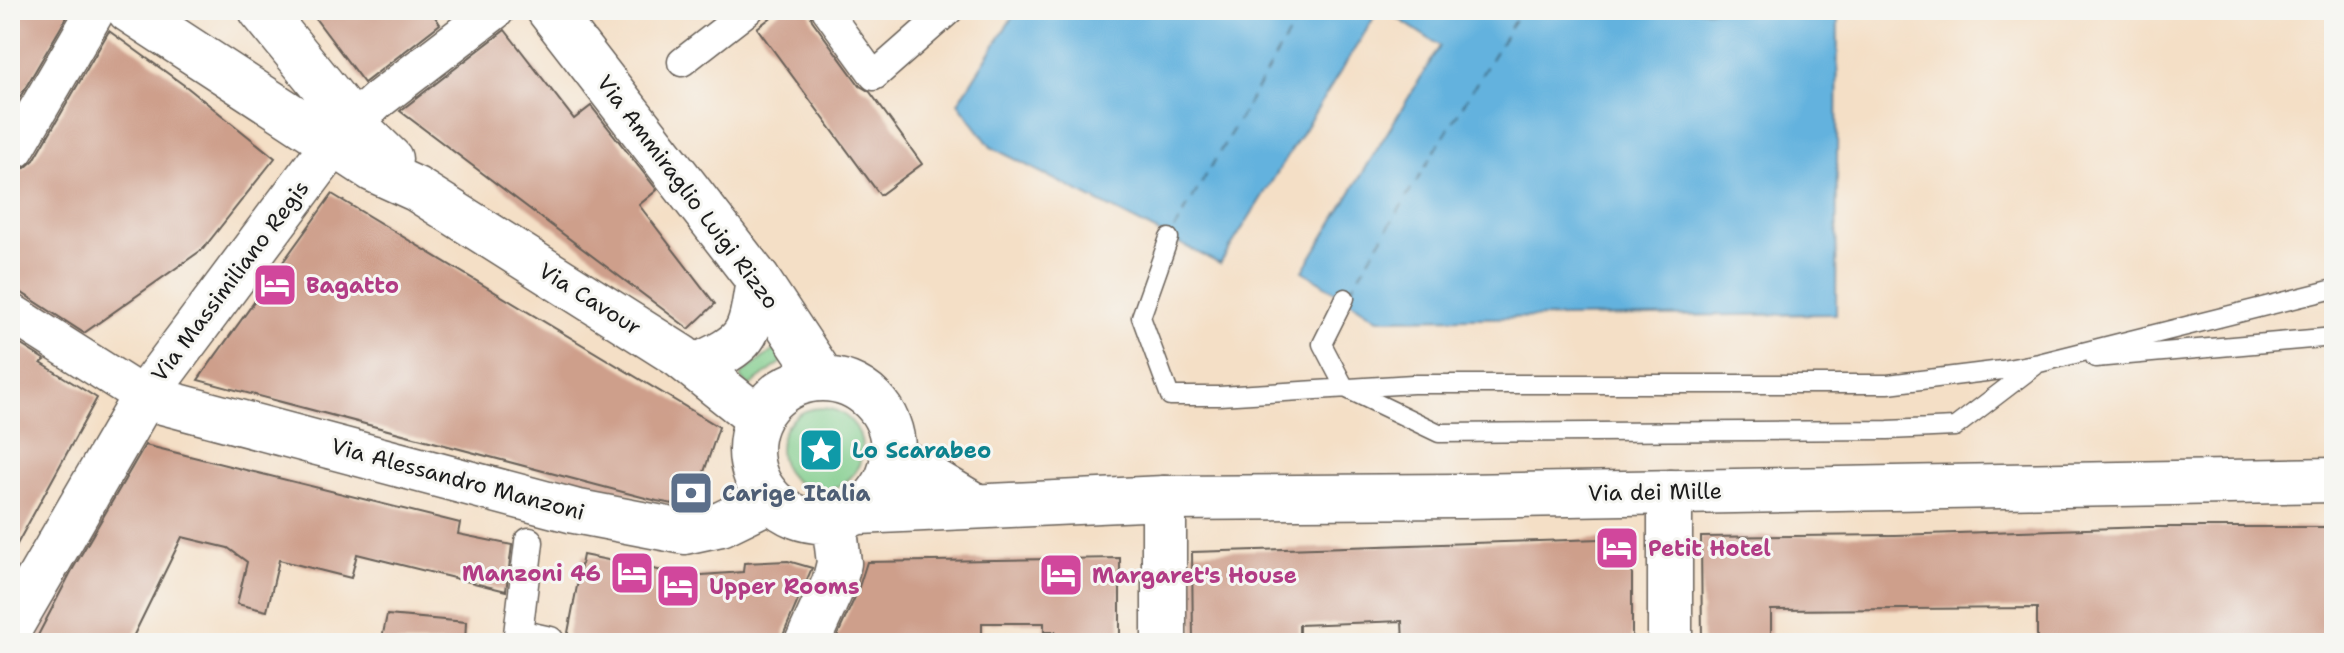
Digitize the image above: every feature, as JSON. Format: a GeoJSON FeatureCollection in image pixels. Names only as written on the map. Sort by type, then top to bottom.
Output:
{"type":"FeatureCollection","features":[{"type":"Feature","properties":{"kind":"main road"},"geometry":{"type":"LineString","coordinates":[[261,10],[343,133]]}},
{"type":"Feature","properties":{"kind":"main road","name":"Via Ammiraglio Luigi Rizzo"},"geometry":{"type":"LineString","coordinates":[[549,10],[758,280],[823,378]]}},
{"type":"Feature","properties":{"kind":"main road","name":"Via Cavour"},"geometry":{"type":"LineString","coordinates":[[126,11],[343,133],[374,170],[416,189],[694,367],[758,418]]}},
{"type":"Feature","properties":{"kind":"main road","name":"Via Massimiliano Regis"},"geometry":{"type":"LineString","coordinates":[[10,628],[144,397],[343,133]]}},
{"type":"Feature","properties":{"kind":"main road"},"geometry":{"type":"LineString","coordinates":[[694,367],[734,347],[750,328],[758,280]]}},
{"type":"Feature","properties":{"kind":"main road"},"geometry":{"type":"LineString","coordinates":[[770,500],[759,486],[753,469],[752,434],[770,401],[785,389],[803,381],[823,378],[853,385],[877,404],[887,420],[892,438],[893,456],[888,478],[876,497],[846,516],[834,583],[807,643]]}},
{"type":"Feature","properties":{"kind":"main road","name":"Via Alessandro Manzoni"},"geometry":{"type":"LineString","coordinates":[[144,397],[574,511],[684,532],[721,524],[770,500]]}},
{"type":"Feature","properties":{"kind":"main road"},"geometry":{"type":"LineString","coordinates":[[893,456],[976,506]]}},
{"type":"Feature","properties":{"kind":"main road","name":"Via dei Mille"},"geometry":{"type":"LineString","coordinates":[[770,500],[783,511],[816,522],[846,516],[976,506],[1164,498],[2334,480]]}},
{"type":"Feature","properties":{"kind":"main road"},"geometry":{"type":"LineString","coordinates":[[1670,492],[1670,643]]}},
{"type":"Feature","properties":{"kind":"main road"},"geometry":{"type":"LineString","coordinates":[[1164,498],[1164,643]]}},
{"type":"Feature","properties":{"kind":"street"},"geometry":{"type":"LineString","coordinates":[[343,133],[378,100],[495,10]]}},
{"type":"Feature","properties":{"kind":"street"},"geometry":{"type":"LineString","coordinates":[[682,62],[749,10]]}},
{"type":"Feature","properties":{"kind":"street"},"geometry":{"type":"LineString","coordinates":[[826,10],[874,76],[949,10]]}},
{"type":"Feature","properties":{"kind":"street"},"geometry":{"type":"LineString","coordinates":[[15,149],[126,11]]}},
{"type":"Feature","properties":{"kind":"street"},"geometry":{"type":"LineString","coordinates":[[10,312],[144,397]]}},
{"type":"Feature","properties":{"kind":"street","name":"Via Alessandro Manzoni"},"geometry":{"type":"LineString","coordinates":[[529,542],[518,634],[549,643]]}},
{"type":"Feature","properties":{"kind":"lane"},"geometry":{"type":"LineString","coordinates":[[1169,238],[1141,317],[1170,396],[1219,396],[1413,384],[1888,384],[2039,363],[2334,289]]}},
{"type":"Feature","properties":{"kind":"lane"},"geometry":{"type":"LineString","coordinates":[[1345,298],[1322,344],[1345,388],[1439,433],[1955,427],[2039,363],[2334,337]]}},
{"type":"Feature","properties":{"kind":"green space"},"geometry":{"type":"Polygon","coordinates":[[[778,347],[785,360],[749,386],[740,378],[743,373],[778,347]]]}},
{"type":"Feature","properties":{"kind":"green space"},"geometry":{"type":"Polygon","coordinates":[[[813,408],[829,408],[844,415],[855,426],[862,449],[859,465],[850,478],[829,490],[813,490],[798,483],[787,472],[780,457],[780,441],[787,426],[798,415],[813,408]]]}},
{"type":"Feature","properties":{"kind":"water"},"geometry":{"type":"Polygon","coordinates":[[[1017,10],[1379,10],[1220,264],[991,147],[958,103],[1017,10]]]}},
{"type":"Feature","properties":{"kind":"water"},"geometry":{"type":"Polygon","coordinates":[[[1385,10],[1838,10],[1836,314],[1378,319],[1303,271],[1440,46],[1385,10]]]}},
{"type":"Feature","properties":{"kind":"building"},"geometry":{"type":"Polygon","coordinates":[[[10,10],[71,10],[10,114],[10,10]]]}},
{"type":"Feature","properties":{"kind":"building"},"geometry":{"type":"Polygon","coordinates":[[[309,10],[430,10],[440,24],[364,83],[309,10]]]}},
{"type":"Feature","properties":{"kind":"building"},"geometry":{"type":"Polygon","coordinates":[[[781,10],[809,10],[812,20],[860,86],[870,92],[922,164],[880,195],[757,28],[781,10]]]}},
{"type":"Feature","properties":{"kind":"building"},"geometry":{"type":"Polygon","coordinates":[[[505,30],[574,119],[591,106],[657,190],[639,205],[715,304],[689,329],[400,111],[505,30]]]}},
{"type":"Feature","properties":{"kind":"building"},"geometry":{"type":"Polygon","coordinates":[[[109,31],[188,88],[275,158],[203,249],[84,333],[22,293],[10,290],[10,170],[25,168],[34,160],[109,31]]]}},
{"type":"Feature","properties":{"kind":"building"},"geometry":{"type":"Polygon","coordinates":[[[332,194],[719,427],[693,505],[657,501],[198,380],[332,194]]]}},
{"type":"Feature","properties":{"kind":"building"},"geometry":{"type":"Polygon","coordinates":[[[10,338],[45,360],[41,363],[97,398],[10,557],[10,338]]]}},
{"type":"Feature","properties":{"kind":"building"},"geometry":{"type":"Polygon","coordinates":[[[145,445],[460,523],[458,534],[512,545],[506,591],[357,554],[351,578],[279,560],[267,611],[237,604],[247,562],[228,548],[182,537],[130,643],[34,643],[71,572],[145,445]]]}},
{"type":"Feature","properties":{"kind":"building"},"geometry":{"type":"Polygon","coordinates":[[[2149,527],[2334,527],[2334,643],[2037,643],[2037,608],[1771,610],[1771,643],[1702,643],[1701,537],[2149,527]]]}},
{"type":"Feature","properties":{"kind":"building"},"geometry":{"type":"Polygon","coordinates":[[[1632,538],[1632,643],[1403,643],[1402,621],[1299,625],[1299,643],[1193,643],[1192,552],[1632,538]]]}},
{"type":"Feature","properties":{"kind":"building"},"geometry":{"type":"Polygon","coordinates":[[[583,555],[688,576],[743,572],[744,563],[788,561],[812,568],[782,643],[566,643],[583,555]]]}},
{"type":"Feature","properties":{"kind":"building"},"geometry":{"type":"Polygon","coordinates":[[[1120,558],[1120,643],[1056,643],[1056,632],[1044,632],[1044,623],[982,623],[982,643],[834,643],[857,593],[867,562],[1120,558]]]}},
{"type":"Feature","properties":{"kind":"building"},"geometry":{"type":"Polygon","coordinates":[[[387,615],[466,622],[465,643],[381,643],[387,615]]]}},
{"type":"Feature","properties":{"kind":"ferry route"},"geometry":{"type":"LineString","coordinates":[[1174,230],[1303,10]]}},
{"type":"Feature","properties":{"kind":"ferry route"},"geometry":{"type":"LineString","coordinates":[[1350,290],[1521,10]]}},
{"type":"Feature","properties":{"kind":"place","name":"Bagatto"},"geometry":{"type":"Point","coordinates":[275,285]}},
{"type":"Feature","properties":{"kind":"place","name":"Lo Scarabeo"},"geometry":{"type":"Point","coordinates":[821,450]}},
{"type":"Feature","properties":{"kind":"place","name":"Carige Italia"},"geometry":{"type":"Point","coordinates":[691,493]}},
{"type":"Feature","properties":{"kind":"place","name":"Petit Hotel"},"geometry":{"type":"Point","coordinates":[1617,548]}},
{"type":"Feature","properties":{"kind":"place","name":"Manzoni 46"},"geometry":{"type":"Point","coordinates":[632,573]}},
{"type":"Feature","properties":{"kind":"place","name":"Margaret's House"},"geometry":{"type":"Point","coordinates":[1061,575]}},
{"type":"Feature","properties":{"kind":"place","name":"Upper Rooms"},"geometry":{"type":"Point","coordinates":[678,586]}}]}
